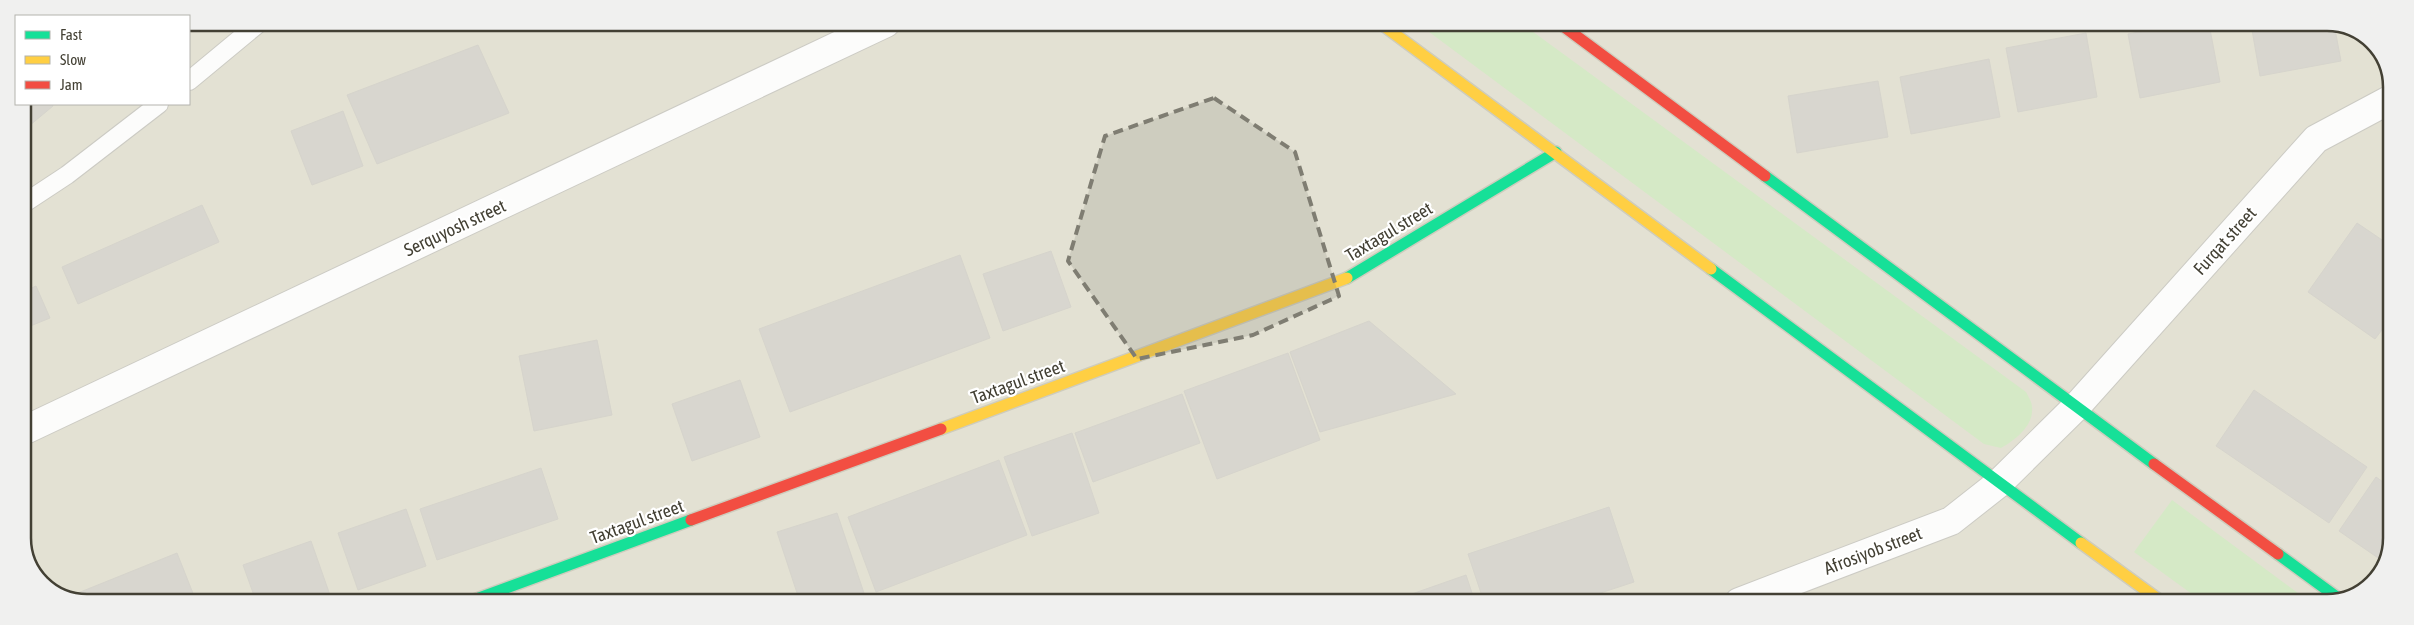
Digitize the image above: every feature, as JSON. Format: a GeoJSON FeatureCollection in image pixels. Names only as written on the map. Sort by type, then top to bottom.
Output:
{"type":"FeatureCollection","features":[{"type":"Feature","properties":{"kind":"street","name":"Serquyosh street"},"geometry":{"type":"LineString","coordinates":[[31,426],[869,31]]}},
{"type":"Feature","properties":{"kind":"street"},"geometry":{"type":"LineString","coordinates":[[1391,31],[1556,152],[1998,484],[2151,594]]}},
{"type":"Feature","properties":{"kind":"street"},"geometry":{"type":"LineString","coordinates":[[1570,31],[2076,407],[2332,593]]}},
{"type":"Feature","properties":{"kind":"street","name":"Furqat street"},"geometry":{"type":"LineString","coordinates":[[1998,484],[2076,407],[2316,139],[2383,102]]}},
{"type":"Feature","properties":{"kind":"street","name":"Taxtagul street"},"geometry":{"type":"LineString","coordinates":[[490,594],[1339,283],[1556,152]]}},
{"type":"Feature","properties":{"kind":"street","name":"Afrosiyob street"},"geometry":{"type":"LineString","coordinates":[[1760,594],[1951,521],[1998,484]]}},
{"type":"Feature","properties":{"kind":"lane"},"geometry":{"type":"LineString","coordinates":[[190,80],[249,31]]}},
{"type":"Feature","properties":{"kind":"lane"},"geometry":{"type":"LineString","coordinates":[[31,199],[67,175],[158,105]]}},
{"type":"Feature","properties":{"kind":"highlighted area"},"geometry":{"type":"Polygon","coordinates":[[[1214,98],[1295,152],[1339,296],[1253,335],[1137,359],[1068,261],[1105,136],[1214,98]]]}},
{"type":"Feature","properties":{"kind":"shaded area"},"geometry":{"type":"Polygon","coordinates":[[[190,31],[2326,31],[2345,34],[2364,45],[2373,56],[2381,73],[2383,84],[2383,538],[2382,548],[2371,572],[2355,586],[2337,593],[88,594],[69,591],[50,580],[41,569],[32,548],[31,105],[190,105],[190,31]]]}},
{"type":"Feature","properties":{"kind":"green space"},"geometry":{"type":"Polygon","coordinates":[[[1428,31],[1532,31],[2026,392],[2032,407],[2032,414],[2027,426],[2017,437],[2001,448],[1984,444],[1428,31]]]}},
{"type":"Feature","properties":{"kind":"green space"},"geometry":{"type":"Polygon","coordinates":[[[2172,500],[2299,594],[2192,594],[2134,552],[2172,500]]]}},
{"type":"Feature","properties":{"kind":"building"},"geometry":{"type":"Polygon","coordinates":[[[2145,31],[2210,31],[2220,82],[2140,98],[2128,34],[2145,31]]]}},
{"type":"Feature","properties":{"kind":"building"},"geometry":{"type":"Polygon","coordinates":[[[2252,31],[2335,32],[2341,61],[2260,76],[2252,31]]]}},
{"type":"Feature","properties":{"kind":"building"},"geometry":{"type":"Polygon","coordinates":[[[2086,33],[2097,97],[2018,112],[2006,48],[2086,33]]]}},
{"type":"Feature","properties":{"kind":"building"},"geometry":{"type":"Polygon","coordinates":[[[478,45],[509,113],[377,164],[347,95],[478,45]]]}},
{"type":"Feature","properties":{"kind":"building"},"geometry":{"type":"Polygon","coordinates":[[[1989,59],[2000,117],[1911,134],[1900,77],[1989,59]]]}},
{"type":"Feature","properties":{"kind":"building"},"geometry":{"type":"Polygon","coordinates":[[[1878,81],[1888,137],[1797,153],[1788,96],[1878,81]]]}},
{"type":"Feature","properties":{"kind":"building"},"geometry":{"type":"Polygon","coordinates":[[[31,105],[53,106],[31,124],[31,105]]]}},
{"type":"Feature","properties":{"kind":"building"},"geometry":{"type":"Polygon","coordinates":[[[343,111],[363,166],[312,185],[291,131],[343,111]]]}},
{"type":"Feature","properties":{"kind":"building"},"geometry":{"type":"Polygon","coordinates":[[[202,205],[219,242],[78,304],[62,267],[202,205]]]}},
{"type":"Feature","properties":{"kind":"building"},"geometry":{"type":"Polygon","coordinates":[[[2357,223],[2383,241],[2383,328],[2375,339],[2308,292],[2357,223]]]}},
{"type":"Feature","properties":{"kind":"building"},"geometry":{"type":"Polygon","coordinates":[[[1051,251],[1071,307],[1003,331],[983,274],[1051,251]]]}},
{"type":"Feature","properties":{"kind":"building"},"geometry":{"type":"Polygon","coordinates":[[[960,255],[990,338],[790,412],[759,329],[960,255]]]}},
{"type":"Feature","properties":{"kind":"building"},"geometry":{"type":"Polygon","coordinates":[[[36,286],[50,318],[31,326],[31,288],[36,286]]]}},
{"type":"Feature","properties":{"kind":"building"},"geometry":{"type":"Polygon","coordinates":[[[1369,321],[1456,394],[1320,432],[1290,352],[1369,321]]]}},
{"type":"Feature","properties":{"kind":"building"},"geometry":{"type":"Polygon","coordinates":[[[597,340],[612,415],[534,431],[519,356],[597,340]]]}},
{"type":"Feature","properties":{"kind":"building"},"geometry":{"type":"Polygon","coordinates":[[[1288,353],[1320,440],[1217,479],[1184,391],[1288,353]]]}},
{"type":"Feature","properties":{"kind":"building"},"geometry":{"type":"Polygon","coordinates":[[[740,380],[760,437],[692,461],[672,404],[740,380]]]}},
{"type":"Feature","properties":{"kind":"building"},"geometry":{"type":"Polygon","coordinates":[[[2254,390],[2367,467],[2329,523],[2216,446],[2254,390]]]}},
{"type":"Feature","properties":{"kind":"building"},"geometry":{"type":"Polygon","coordinates":[[[1182,394],[1200,443],[1093,482],[1075,433],[1182,394]]]}},
{"type":"Feature","properties":{"kind":"building"},"geometry":{"type":"Polygon","coordinates":[[[1072,433],[1099,513],[1032,536],[1004,457],[1072,433]]]}},
{"type":"Feature","properties":{"kind":"building"},"geometry":{"type":"Polygon","coordinates":[[[999,460],[1027,535],[876,592],[848,517],[999,460]]]}},
{"type":"Feature","properties":{"kind":"building"},"geometry":{"type":"Polygon","coordinates":[[[541,468],[558,519],[437,560],[420,509],[541,468]]]}},
{"type":"Feature","properties":{"kind":"building"},"geometry":{"type":"Polygon","coordinates":[[[2376,477],[2383,482],[2383,538],[2378,558],[2339,531],[2376,477]]]}},
{"type":"Feature","properties":{"kind":"building"},"geometry":{"type":"Polygon","coordinates":[[[1609,507],[1634,582],[1597,594],[1481,594],[1468,554],[1609,507]]]}},
{"type":"Feature","properties":{"kind":"building"},"geometry":{"type":"Polygon","coordinates":[[[406,509],[426,566],[358,590],[338,533],[406,509]]]}},
{"type":"Feature","properties":{"kind":"building"},"geometry":{"type":"Polygon","coordinates":[[[837,513],[864,594],[797,594],[777,532],[837,513]]]}},
{"type":"Feature","properties":{"kind":"building"},"geometry":{"type":"Polygon","coordinates":[[[311,541],[330,594],[253,594],[243,565],[311,541]]]}},
{"type":"Feature","properties":{"kind":"building"},"geometry":{"type":"Polygon","coordinates":[[[177,553],[193,594],[88,594],[78,593],[177,553]]]}},
{"type":"Feature","properties":{"kind":"building"},"geometry":{"type":"Polygon","coordinates":[[[1466,575],[1472,594],[1412,594],[1466,575]]]}},
{"type":"Feature","properties":{"kind":"traffic: fast"},"geometry":{"type":"LineString","coordinates":[[1347,278],[1556,152]]}},
{"type":"Feature","properties":{"kind":"traffic: fast"},"geometry":{"type":"LineString","coordinates":[[1765,176],[2154,464]]}},
{"type":"Feature","properties":{"kind":"traffic: fast"},"geometry":{"type":"LineString","coordinates":[[1711,269],[2081,543]]}},
{"type":"Feature","properties":{"kind":"traffic: fast"},"geometry":{"type":"LineString","coordinates":[[490,594],[691,520]]}},
{"type":"Feature","properties":{"kind":"traffic: fast"},"geometry":{"type":"LineString","coordinates":[[2278,554],[2332,593]]}},
{"type":"Feature","properties":{"kind":"traffic: slow"},"geometry":{"type":"LineString","coordinates":[[1391,31],[1711,269]]}},
{"type":"Feature","properties":{"kind":"traffic: slow"},"geometry":{"type":"LineString","coordinates":[[941,429],[1347,278]]}},
{"type":"Feature","properties":{"kind":"traffic: slow"},"geometry":{"type":"LineString","coordinates":[[2081,543],[2151,594]]}},
{"type":"Feature","properties":{"kind":"traffic: jam"},"geometry":{"type":"LineString","coordinates":[[1570,31],[1765,176]]}},
{"type":"Feature","properties":{"kind":"traffic: jam"},"geometry":{"type":"LineString","coordinates":[[691,520],[941,429]]}},
{"type":"Feature","properties":{"kind":"traffic: jam"},"geometry":{"type":"LineString","coordinates":[[2154,464],[2278,554]]}}]}
